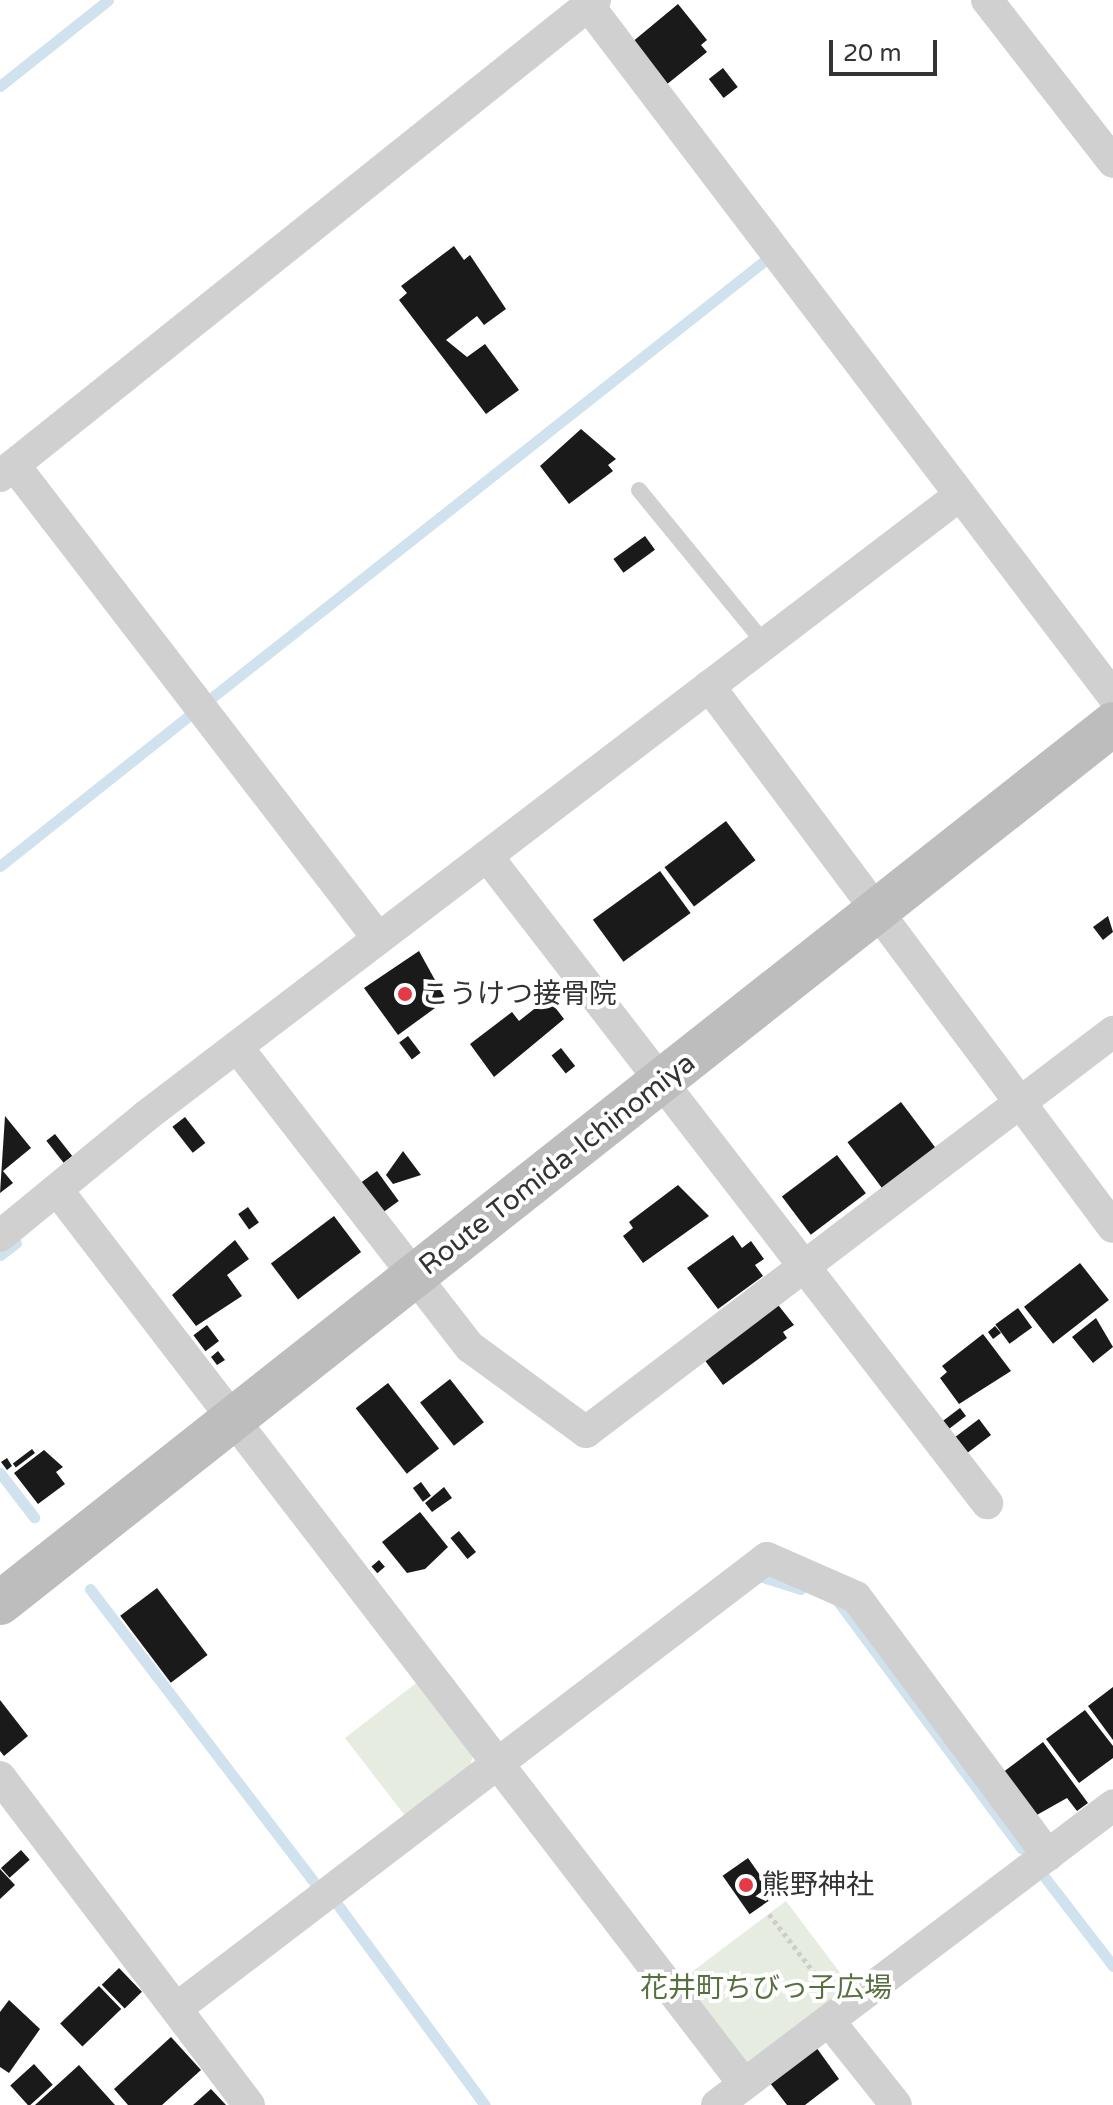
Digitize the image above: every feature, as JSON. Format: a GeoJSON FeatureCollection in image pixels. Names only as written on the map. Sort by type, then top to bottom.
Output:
{"type":"FeatureCollection","features":[{"type":"Feature","properties":{"kind":"main road","name":"Route Tomida-Ichinomiya"},"geometry":{"type":"LineString","coordinates":[[0,1603],[1113,724]]}},
{"type":"Feature","properties":{"kind":"street"},"geometry":{"type":"LineString","coordinates":[[987,0],[1113,162]]}},
{"type":"Feature","properties":{"kind":"street"},"geometry":{"type":"LineString","coordinates":[[378,938],[5,468],[592,2],[1113,696]]}},
{"type":"Feature","properties":{"kind":"street"},"geometry":{"type":"LineString","coordinates":[[0,1236],[378,938],[960,495]]}},
{"type":"Feature","properties":{"kind":"street"},"geometry":{"type":"LineString","coordinates":[[709,686],[863,886],[874,913],[1113,1227]]}},
{"type":"Feature","properties":{"kind":"street"},"geometry":{"type":"LineString","coordinates":[[487,856],[666,1078],[987,1503]]}},
{"type":"Feature","properties":{"kind":"street"},"geometry":{"type":"LineString","coordinates":[[237,1047],[470,1347],[586,1432],[1113,1032]]}},
{"type":"Feature","properties":{"kind":"street"},"geometry":{"type":"LineString","coordinates":[[58,1191],[230,1422],[498,1762],[744,2084]]}},
{"type":"Feature","properties":{"kind":"street"},"geometry":{"type":"LineString","coordinates":[[177,2008],[767,1558],[856,1597],[1048,1856]]}},
{"type":"Feature","properties":{"kind":"street"},"geometry":{"type":"LineString","coordinates":[[0,1777],[249,2105]]}},
{"type":"Feature","properties":{"kind":"street"},"geometry":{"type":"LineString","coordinates":[[717,2105],[1113,1805]]}},
{"type":"Feature","properties":{"kind":"street"},"geometry":{"type":"LineString","coordinates":[[836,2016],[896,2105]]}},
{"type":"Feature","properties":{"kind":"lane"},"geometry":{"type":"LineString","coordinates":[[639,490],[765,644]]}},
{"type":"Feature","properties":{"kind":"path"},"geometry":{"type":"LineString","coordinates":[[769,1914],[836,2016]]}},
{"type":"Feature","properties":{"kind":"green space"},"geometry":{"type":"Polygon","coordinates":[[[420,1680],[474,1751],[470,1767],[406,1817],[345,1738],[420,1680]]]}},
{"type":"Feature","properties":{"kind":"green space","name":"花井町ちびっ子広場"},"geometry":{"type":"Polygon","coordinates":[[[786,1901],[856,1994],[748,2076],[677,1983],[786,1901]]]}},
{"type":"Feature","properties":{"kind":"building"},"geometry":{"type":"Polygon","coordinates":[[[678,4],[707,40],[701,45],[707,52],[666,85],[631,43],[678,4]]]}},
{"type":"Feature","properties":{"kind":"building"},"geometry":{"type":"Polygon","coordinates":[[[723,68],[738,87],[724,98],[709,79],[723,68]]]}},
{"type":"Feature","properties":{"kind":"building"},"geometry":{"type":"Polygon","coordinates":[[[454,246],[464,260],[470,255],[506,309],[484,325],[477,316],[446,340],[467,357],[485,344],[519,390],[486,414],[399,300],[407,293],[401,286],[454,246]]]}},
{"type":"Feature","properties":{"kind":"building"},"geometry":{"type":"Polygon","coordinates":[[[581,429],[616,459],[608,465],[613,471],[569,504],[540,466],[581,429]]]}},
{"type":"Feature","properties":{"kind":"building"},"geometry":{"type":"Polygon","coordinates":[[[645,536],[655,550],[623,573],[613,559],[645,536]]]}},
{"type":"Feature","properties":{"kind":"building"},"geometry":{"type":"Polygon","coordinates":[[[726,821],[755,860],[694,906],[665,867],[726,821]]]}},
{"type":"Feature","properties":{"kind":"building"},"geometry":{"type":"Polygon","coordinates":[[[660,871],[691,913],[623,962],[593,920],[660,871]]]}},
{"type":"Feature","properties":{"kind":"building"},"geometry":{"type":"Polygon","coordinates":[[[1108,916],[1113,932],[1103,940],[1093,927],[1108,916]]]}},
{"type":"Feature","properties":{"kind":"building","name":"こうけつ接骨院"},"geometry":{"type":"Polygon","coordinates":[[[419,951],[446,1000],[398,1035],[364,988],[419,951]]]}},
{"type":"Feature","properties":{"kind":"building"},"geometry":{"type":"Polygon","coordinates":[[[548,998],[564,1019],[494,1077],[470,1044],[512,1012],[519,1021],[548,998]]]}},
{"type":"Feature","properties":{"kind":"building"},"geometry":{"type":"Polygon","coordinates":[[[408,1036],[421,1053],[412,1059],[399,1043],[408,1036]]]}},
{"type":"Feature","properties":{"kind":"building"},"geometry":{"type":"Polygon","coordinates":[[[561,1048],[575,1066],[566,1074],[552,1055],[561,1048]]]}},
{"type":"Feature","properties":{"kind":"building"},"geometry":{"type":"Polygon","coordinates":[[[901,1102],[941,1156],[888,1196],[847,1142],[901,1102]]]}},
{"type":"Feature","properties":{"kind":"building"},"geometry":{"type":"Polygon","coordinates":[[[5,1116],[31,1148],[3,1171],[13,1183],[0,1193],[5,1116]]]}},
{"type":"Feature","properties":{"kind":"building"},"geometry":{"type":"Polygon","coordinates":[[[185,1117],[205,1143],[193,1153],[172,1127],[185,1117]]]}},
{"type":"Feature","properties":{"kind":"building"},"geometry":{"type":"Polygon","coordinates":[[[55,1134],[72,1156],[64,1163],[46,1141],[55,1134]]]}},
{"type":"Feature","properties":{"kind":"building"},"geometry":{"type":"Polygon","coordinates":[[[403,1151],[421,1175],[393,1184],[386,1175],[403,1151]]]}},
{"type":"Feature","properties":{"kind":"building"},"geometry":{"type":"Polygon","coordinates":[[[837,1155],[866,1193],[811,1235],[782,1197],[837,1155]]]}},
{"type":"Feature","properties":{"kind":"building"},"geometry":{"type":"Polygon","coordinates":[[[377,1171],[399,1201],[379,1215],[358,1185],[377,1171]]]}},
{"type":"Feature","properties":{"kind":"building"},"geometry":{"type":"Polygon","coordinates":[[[678,1185],[709,1216],[643,1263],[623,1236],[633,1228],[629,1222],[678,1185]]]}},
{"type":"Feature","properties":{"kind":"building"},"geometry":{"type":"Polygon","coordinates":[[[248,1207],[259,1223],[249,1229],[238,1214],[248,1207]]]}},
{"type":"Feature","properties":{"kind":"building"},"geometry":{"type":"Polygon","coordinates":[[[334,1216],[361,1252],[298,1299],[271,1264],[334,1216]]]}},
{"type":"Feature","properties":{"kind":"building"},"geometry":{"type":"Polygon","coordinates":[[[733,1235],[742,1248],[751,1241],[764,1259],[755,1265],[763,1276],[718,1309],[687,1268],[733,1235]]]}},
{"type":"Feature","properties":{"kind":"building"},"geometry":{"type":"Polygon","coordinates":[[[235,1240],[249,1259],[227,1275],[242,1296],[196,1326],[172,1295],[235,1240]]]}},
{"type":"Feature","properties":{"kind":"building"},"geometry":{"type":"Polygon","coordinates":[[[1080,1263],[1109,1300],[1053,1344],[1024,1307],[1080,1263]]]}},
{"type":"Feature","properties":{"kind":"building"},"geometry":{"type":"Polygon","coordinates":[[[775,1301],[794,1325],[783,1332],[787,1338],[723,1385],[701,1355],[775,1301]]]}},
{"type":"Feature","properties":{"kind":"building"},"geometry":{"type":"Polygon","coordinates":[[[1018,1308],[1032,1327],[1009,1344],[995,1324],[1018,1308]]]}},
{"type":"Feature","properties":{"kind":"building"},"geometry":{"type":"Polygon","coordinates":[[[1096,1318],[1113,1347],[1093,1363],[1072,1337],[1096,1318]]]}},
{"type":"Feature","properties":{"kind":"building"},"geometry":{"type":"Polygon","coordinates":[[[207,1325],[219,1341],[205,1351],[193,1335],[207,1325]]]}},
{"type":"Feature","properties":{"kind":"building"},"geometry":{"type":"Polygon","coordinates":[[[995,1326],[1001,1333],[993,1339],[988,1332],[995,1326]]]}},
{"type":"Feature","properties":{"kind":"building"},"geometry":{"type":"Polygon","coordinates":[[[983,1334],[1011,1371],[959,1404],[940,1378],[947,1372],[942,1366],[983,1334]]]}},
{"type":"Feature","properties":{"kind":"building"},"geometry":{"type":"Polygon","coordinates":[[[218,1351],[225,1360],[217,1365],[211,1357],[218,1351]]]}},
{"type":"Feature","properties":{"kind":"building"},"geometry":{"type":"Polygon","coordinates":[[[450,1379],[484,1422],[454,1446],[420,1402],[450,1379]]]}},
{"type":"Feature","properties":{"kind":"building"},"geometry":{"type":"Polygon","coordinates":[[[388,1383],[439,1448],[407,1474],[356,1408],[388,1383]]]}},
{"type":"Feature","properties":{"kind":"building"},"geometry":{"type":"Polygon","coordinates":[[[960,1408],[966,1416],[947,1430],[941,1422],[960,1408]]]}},
{"type":"Feature","properties":{"kind":"building"},"geometry":{"type":"Polygon","coordinates":[[[979,1419],[991,1435],[966,1454],[954,1438],[979,1419]]]}},
{"type":"Feature","properties":{"kind":"building"},"geometry":{"type":"Polygon","coordinates":[[[32,1449],[35,1453],[16,1467],[13,1463],[32,1449]]]}},
{"type":"Feature","properties":{"kind":"building"},"geometry":{"type":"Polygon","coordinates":[[[44,1450],[63,1467],[56,1472],[65,1484],[38,1504],[14,1473],[44,1450]]]}},
{"type":"Feature","properties":{"kind":"building"},"geometry":{"type":"Polygon","coordinates":[[[7,1458],[12,1466],[7,1470],[1,1462],[7,1458]]]}},
{"type":"Feature","properties":{"kind":"building"},"geometry":{"type":"Polygon","coordinates":[[[421,1482],[431,1496],[423,1502],[413,1488],[421,1482]]]}},
{"type":"Feature","properties":{"kind":"building"},"geometry":{"type":"Polygon","coordinates":[[[444,1487],[452,1498],[432,1512],[425,1503],[444,1487]]]}},
{"type":"Feature","properties":{"kind":"building"},"geometry":{"type":"Polygon","coordinates":[[[420,1512],[448,1547],[425,1569],[407,1573],[382,1542],[420,1512]]]}},
{"type":"Feature","properties":{"kind":"building"},"geometry":{"type":"Polygon","coordinates":[[[459,1531],[476,1552],[467,1559],[450,1538],[459,1531]]]}},
{"type":"Feature","properties":{"kind":"building"},"geometry":{"type":"Polygon","coordinates":[[[379,1560],[385,1567],[377,1573],[371,1567],[379,1560]]]}},
{"type":"Feature","properties":{"kind":"building"},"geometry":{"type":"Polygon","coordinates":[[[157,1588],[208,1655],[171,1683],[120,1616],[157,1588]]]}},
{"type":"Feature","properties":{"kind":"building"},"geometry":{"type":"Polygon","coordinates":[[[1113,1687],[1113,1740],[1088,1706],[1113,1687]]]}},
{"type":"Feature","properties":{"kind":"building"},"geometry":{"type":"Polygon","coordinates":[[[0,1700],[28,1736],[4,1756],[0,1751],[0,1700]]]}},
{"type":"Feature","properties":{"kind":"building"},"geometry":{"type":"Polygon","coordinates":[[[1085,1710],[1113,1746],[1113,1758],[1079,1783],[1046,1739],[1085,1710]]]}},
{"type":"Feature","properties":{"kind":"building"},"geometry":{"type":"Polygon","coordinates":[[[1043,1742],[1088,1803],[1077,1811],[1067,1798],[1035,1816],[1002,1773],[1043,1742]]]}},
{"type":"Feature","properties":{"kind":"building"},"geometry":{"type":"Polygon","coordinates":[[[21,1850],[30,1860],[10,1878],[1,1868],[21,1850]]]}},
{"type":"Feature","properties":{"kind":"building"},"geometry":{"type":"Polygon","coordinates":[[[748,1858],[775,1897],[750,1914],[723,1876],[748,1858]]]}},
{"type":"Feature","properties":{"kind":"building"},"geometry":{"type":"Polygon","coordinates":[[[0,1869],[15,1885],[0,1899],[0,1869]]]}},
{"type":"Feature","properties":{"kind":"building"},"geometry":{"type":"Polygon","coordinates":[[[119,1968],[142,1992],[125,2008],[102,1985],[119,1968]]]}},
{"type":"Feature","properties":{"kind":"building"},"geometry":{"type":"Polygon","coordinates":[[[99,1986],[121,2009],[82,2047],[60,2024],[99,1986]]]}},
{"type":"Feature","properties":{"kind":"building"},"geometry":{"type":"Polygon","coordinates":[[[9,2000],[40,2029],[9,2073],[0,2067],[0,2012],[9,2000]]]}},
{"type":"Feature","properties":{"kind":"building"},"geometry":{"type":"Polygon","coordinates":[[[171,2037],[201,2070],[162,2105],[128,2105],[114,2089],[171,2037]]]}},
{"type":"Feature","properties":{"kind":"building"},"geometry":{"type":"Polygon","coordinates":[[[816,2047],[839,2079],[805,2105],[787,2105],[770,2083],[816,2047]]]}},
{"type":"Feature","properties":{"kind":"building"},"geometry":{"type":"Polygon","coordinates":[[[34,2064],[53,2085],[30,2105],[10,2085],[34,2064]]]}},
{"type":"Feature","properties":{"kind":"building"},"geometry":{"type":"Polygon","coordinates":[[[79,2065],[115,2105],[35,2105],[79,2065]]]}},
{"type":"Feature","properties":{"kind":"building"},"geometry":{"type":"Polygon","coordinates":[[[211,2089],[226,2105],[193,2105],[211,2089]]]}},
{"type":"Feature","properties":{"kind":"waterway"},"geometry":{"type":"LineString","coordinates":[[0,86],[108,0]]}},
{"type":"Feature","properties":{"kind":"waterway"},"geometry":{"type":"LineString","coordinates":[[205,703],[763,262]]}},
{"type":"Feature","properties":{"kind":"waterway"},"geometry":{"type":"LineString","coordinates":[[0,866],[190,715]]}},
{"type":"Feature","properties":{"kind":"waterway"},"geometry":{"type":"LineString","coordinates":[[0,1255],[16,1243]]}},
{"type":"Feature","properties":{"kind":"waterway"},"geometry":{"type":"LineString","coordinates":[[0,1473],[34,1517]]}},
{"type":"Feature","properties":{"kind":"waterway"},"geometry":{"type":"LineString","coordinates":[[753,1574],[801,1589]]}},
{"type":"Feature","properties":{"kind":"waterway"},"geometry":{"type":"LineString","coordinates":[[90,1589],[313,1881]]}},
{"type":"Feature","properties":{"kind":"waterway"},"geometry":{"type":"LineString","coordinates":[[837,1600],[1021,1848]]}},
{"type":"Feature","properties":{"kind":"waterway"},"geometry":{"type":"LineString","coordinates":[[1043,1875],[1113,1966]]}},
{"type":"Feature","properties":{"kind":"waterway"},"geometry":{"type":"LineString","coordinates":[[332,1897],[485,2105]]}},
{"type":"Feature","properties":{"kind":"place","name":"こうけつ接骨院"},"geometry":{"type":"Point","coordinates":[405,994]}},
{"type":"Feature","properties":{"kind":"place","name":"熊野神社"},"geometry":{"type":"Point","coordinates":[746,1885]}}]}
